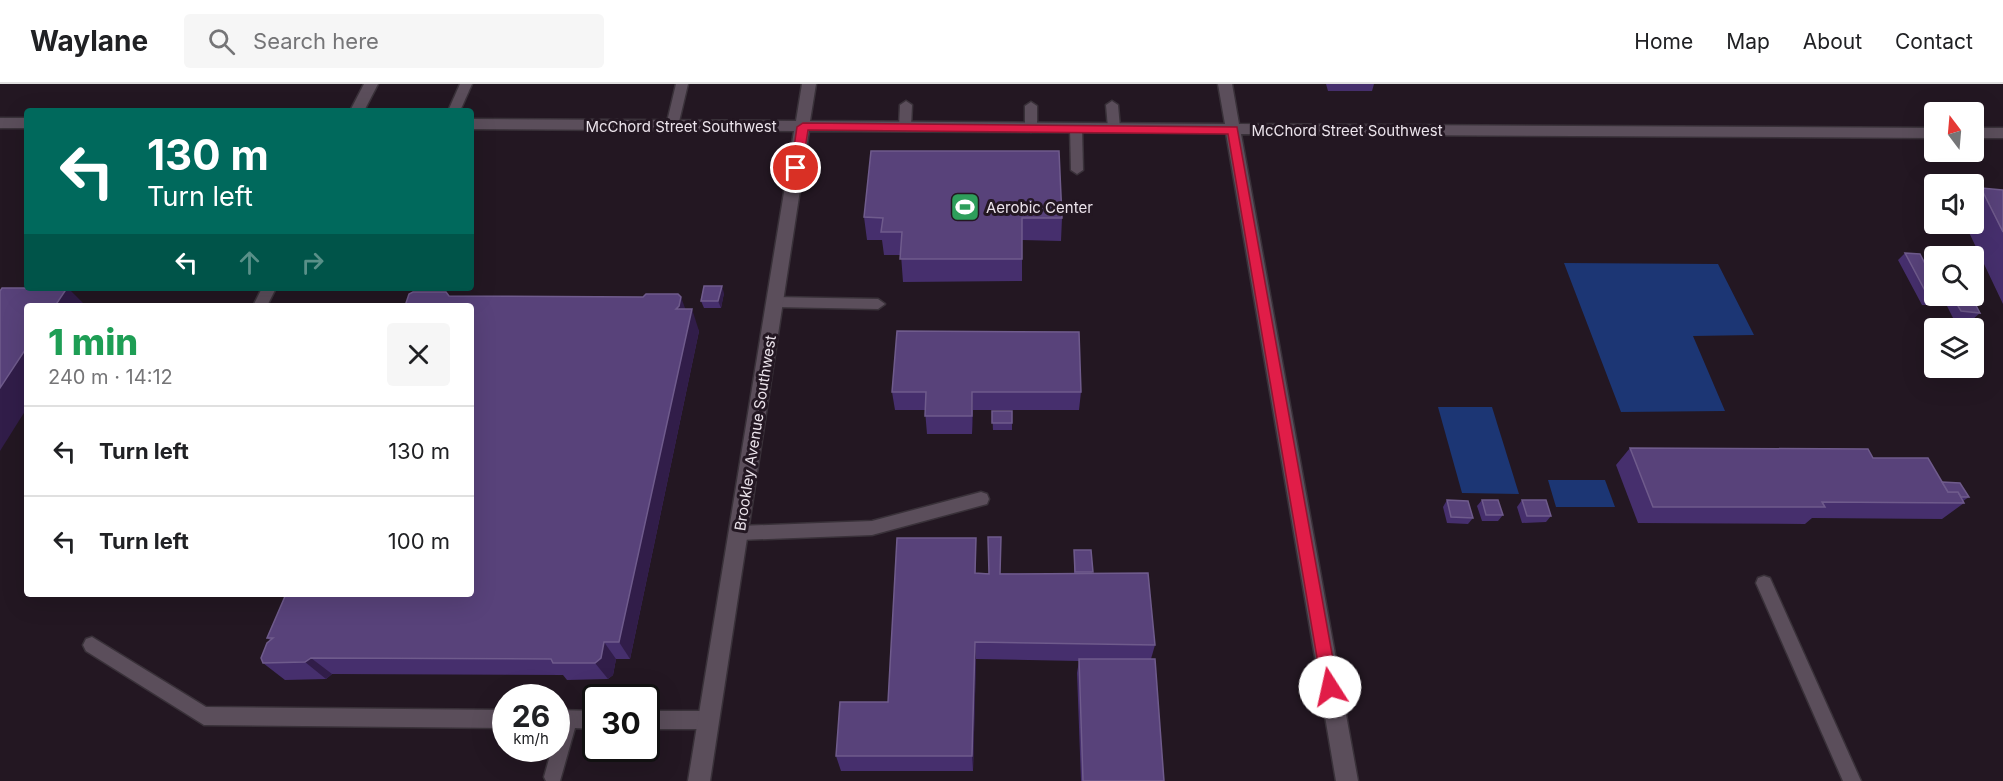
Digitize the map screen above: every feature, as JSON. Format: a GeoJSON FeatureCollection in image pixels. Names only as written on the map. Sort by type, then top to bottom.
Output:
{"type":"FeatureCollection","features":[{"type":"Feature","properties":{"kind":"street"},"geometry":{"type":"LineString","coordinates":[[359,108],[371,84]]}},
{"type":"Feature","properties":{"kind":"street","name":"Brookley Avenue Southwest"},"geometry":{"type":"LineString","coordinates":[[699,781],[809,84]]}},
{"type":"Feature","properties":{"kind":"street"},"geometry":{"type":"LineString","coordinates":[[1225,84],[1347,781]]}},
{"type":"Feature","properties":{"kind":"street"},"geometry":{"type":"LineString","coordinates":[[0,123],[24,123]]}},
{"type":"Feature","properties":{"kind":"street","name":"McChord Street Southwest"},"geometry":{"type":"LineString","coordinates":[[474,124],[1924,134]]}},
{"type":"Feature","properties":{"kind":"street"},"geometry":{"type":"LineString","coordinates":[[1984,133],[2003,133]]}},
{"type":"Feature","properties":{"kind":"lane"},"geometry":{"type":"LineString","coordinates":[[455,108],[466,84]]}},
{"type":"Feature","properties":{"kind":"lane"},"geometry":{"type":"LineString","coordinates":[[672,126],[682,84]]}},
{"type":"Feature","properties":{"kind":"lane"},"geometry":{"type":"LineString","coordinates":[[905,127],[906,105]]}},
{"type":"Feature","properties":{"kind":"lane"},"geometry":{"type":"LineString","coordinates":[[1112,105],[1114,128]]}},
{"type":"Feature","properties":{"kind":"lane"},"geometry":{"type":"LineString","coordinates":[[1031,106],[1031,128]]}},
{"type":"Feature","properties":{"kind":"lane"},"geometry":{"type":"LineString","coordinates":[[1076,128],[1077,170]]}},
{"type":"Feature","properties":{"kind":"lane"},"geometry":{"type":"LineString","coordinates":[[775,302],[878,304]]}},
{"type":"Feature","properties":{"kind":"lane"},"geometry":{"type":"LineString","coordinates":[[739,533],[872,528],[981,499]]}},
{"type":"Feature","properties":{"kind":"lane"},"geometry":{"type":"LineString","coordinates":[[1764,583],[1852,781]]}},
{"type":"Feature","properties":{"kind":"lane"},"geometry":{"type":"LineString","coordinates":[[92,645],[204,716],[492,719]]}},
{"type":"Feature","properties":{"kind":"lane"},"geometry":{"type":"LineString","coordinates":[[660,720],[709,720]]}},
{"type":"Feature","properties":{"kind":"lane"},"geometry":{"type":"LineString","coordinates":[[553,777],[555,762]]}},
{"type":"Feature","properties":{"kind":"water"},"geometry":{"type":"Polygon","coordinates":[[[1564,263],[1718,264],[1754,335],[1693,336],[1725,411],[1621,412],[1564,263]]]}},
{"type":"Feature","properties":{"kind":"water"},"geometry":{"type":"Polygon","coordinates":[[[1438,407],[1492,407],[1519,494],[1462,493],[1438,407]]]}},
{"type":"Feature","properties":{"kind":"water"},"geometry":{"type":"Polygon","coordinates":[[[1548,480],[1605,480],[1615,507],[1556,507],[1548,480]]]}},
{"type":"Feature","properties":{"kind":"building","name":"Aerobic Center"},"geometry":{"type":"Polygon","coordinates":[[[871,151],[1059,151],[1062,218],[1022,218],[1022,259],[900,259],[902,232],[881,232],[883,218],[864,217],[871,151]]]}},
{"type":"Feature","properties":{"kind":"building"},"geometry":{"type":"Polygon","coordinates":[[[1984,188],[2003,190],[2003,232],[1984,194],[1984,188]]]}},
{"type":"Feature","properties":{"kind":"building"},"geometry":{"type":"Polygon","coordinates":[[[1905,253],[1920,254],[1924,262],[1924,289],[1905,253]]]}},
{"type":"Feature","properties":{"kind":"building"},"geometry":{"type":"Polygon","coordinates":[[[704,286],[722,286],[718,301],[701,301],[704,286]]]}},
{"type":"Feature","properties":{"kind":"building"},"geometry":{"type":"Polygon","coordinates":[[[2,288],[24,288],[24,291],[65,291],[57,303],[24,303],[24,352],[0,388],[0,291],[2,288]]]}},
{"type":"Feature","properties":{"kind":"building"},"geometry":{"type":"Polygon","coordinates":[[[446,292],[449,296],[643,297],[646,294],[678,294],[681,297],[676,309],[692,309],[619,642],[604,642],[601,658],[595,663],[553,663],[551,659],[311,658],[305,662],[263,663],[261,658],[267,643],[273,638],[267,638],[285,597],[474,597],[474,303],[406,303],[409,294],[446,292]]]}},
{"type":"Feature","properties":{"kind":"building"},"geometry":{"type":"Polygon","coordinates":[[[1958,306],[1976,306],[1980,313],[1961,311],[1958,306]]]}},
{"type":"Feature","properties":{"kind":"building"},"geometry":{"type":"Polygon","coordinates":[[[897,331],[1079,332],[1081,392],[972,392],[972,416],[925,416],[926,392],[892,392],[897,331]]]}},
{"type":"Feature","properties":{"kind":"building"},"geometry":{"type":"Polygon","coordinates":[[[992,411],[1012,411],[1012,423],[992,423],[992,411]]]}},
{"type":"Feature","properties":{"kind":"building"},"geometry":{"type":"Polygon","coordinates":[[[1630,448],[1868,449],[1873,458],[1928,458],[1948,492],[1958,492],[1964,503],[1822,502],[1825,507],[1653,507],[1630,448]]]}},
{"type":"Feature","properties":{"kind":"building"},"geometry":{"type":"Polygon","coordinates":[[[1942,482],[1960,483],[1969,497],[1961,497],[1958,492],[1948,492],[1942,482]]]}},
{"type":"Feature","properties":{"kind":"building"},"geometry":{"type":"Polygon","coordinates":[[[1447,500],[1468,501],[1473,518],[1451,517],[1447,500]]]}},
{"type":"Feature","properties":{"kind":"building"},"geometry":{"type":"Polygon","coordinates":[[[1482,500],[1498,500],[1503,515],[1486,515],[1482,500]]]}},
{"type":"Feature","properties":{"kind":"building"},"geometry":{"type":"Polygon","coordinates":[[[1522,500],[1546,500],[1551,516],[1527,516],[1522,500]]]}},
{"type":"Feature","properties":{"kind":"building"},"geometry":{"type":"Polygon","coordinates":[[[988,537],[1001,537],[1000,574],[1148,573],[1155,645],[975,642],[972,756],[836,756],[840,702],[888,702],[897,538],[976,538],[975,573],[989,574],[988,537]]]}},
{"type":"Feature","properties":{"kind":"building"},"geometry":{"type":"Polygon","coordinates":[[[1074,550],[1091,550],[1093,572],[1075,572],[1074,550]]]}},
{"type":"Feature","properties":{"kind":"building"},"geometry":{"type":"Polygon","coordinates":[[[1079,659],[1155,659],[1164,781],[1083,781],[1079,659]]]}},
{"type":"Feature","properties":{"kind":"place","name":"Aerobic Center"},"geometry":{"type":"Point","coordinates":[965,207]}},
{"type":"Feature","properties":{"kind":"route"},"geometry":{"type":"LineString","coordinates":[[796,168],[803,127],[1233,130],[1330,687]]}}]}
